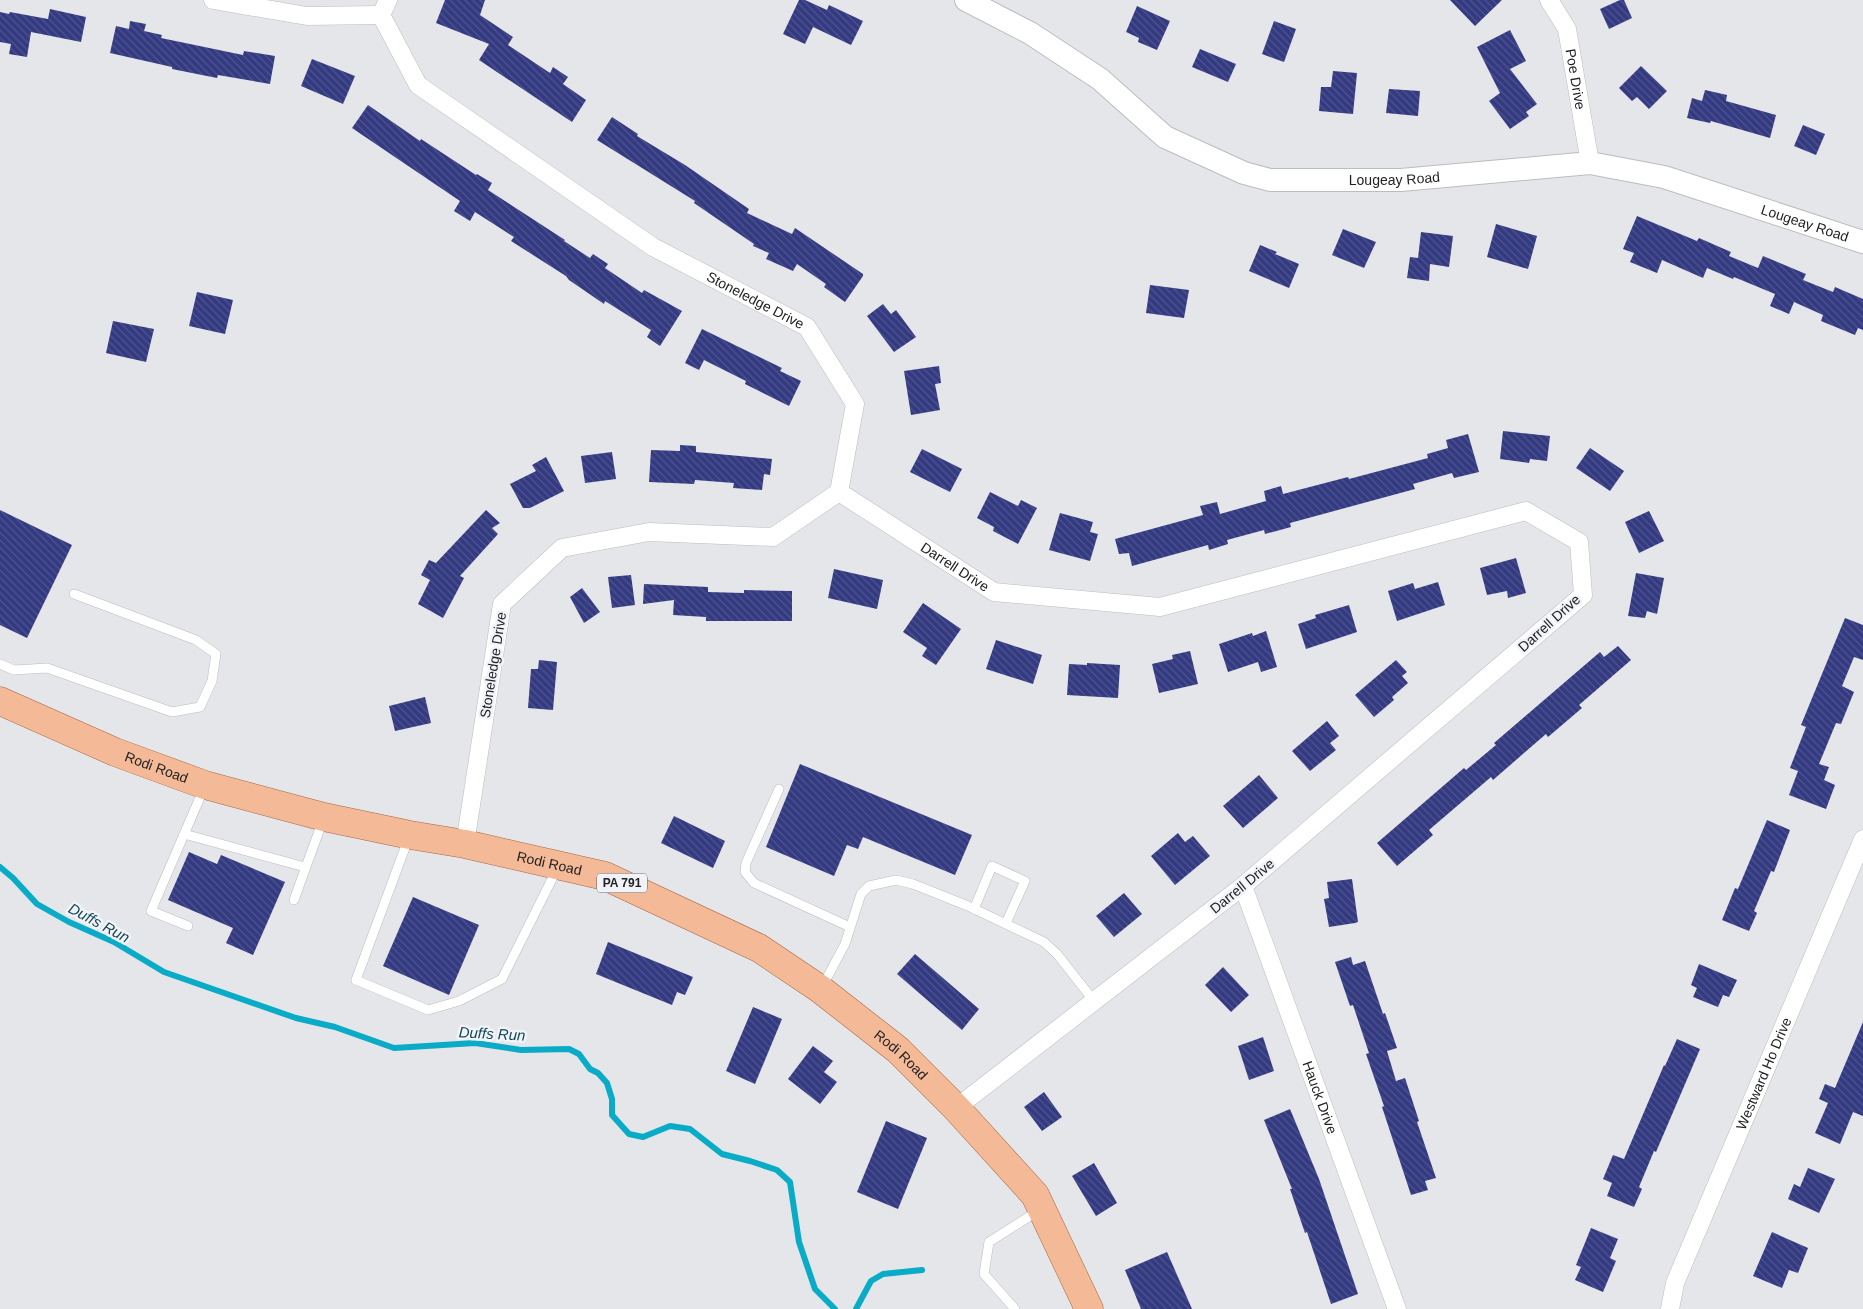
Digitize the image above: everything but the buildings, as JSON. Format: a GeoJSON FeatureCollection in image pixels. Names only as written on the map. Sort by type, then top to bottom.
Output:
{"type":"FeatureCollection","features":[{"type":"Feature","properties":{"kind":"main road","name":"Rodi Road"},"geometry":{"type":"LineString","coordinates":[[0,701],[115,752],[205,785],[324,817],[410,835],[465,844],[605,876],[758,948],[820,989],[898,1050],[956,1108],[1036,1195],[1089,1309]]}},
{"type":"Feature","properties":{"kind":"street"},"geometry":{"type":"LineString","coordinates":[[213,0],[307,16],[385,7]]}},
{"type":"Feature","properties":{"kind":"street","name":"Lougeay Road"},"geometry":{"type":"LineString","coordinates":[[966,0],[1030,33],[1100,78],[1165,137],[1244,173],[1270,180],[1401,180],[1590,163],[1664,177],[1863,242]]}},
{"type":"Feature","properties":{"kind":"street","name":"Poe Drive"},"geometry":{"type":"LineString","coordinates":[[1549,0],[1567,29],[1590,163]]}},
{"type":"Feature","properties":{"kind":"street","name":"Stoneledge Drive"},"geometry":{"type":"LineString","coordinates":[[385,7],[418,85],[653,247],[807,327],[855,404],[840,492],[773,537],[648,532],[562,548],[502,604],[465,844]]}},
{"type":"Feature","properties":{"kind":"street","name":"Darrell Drive"},"geometry":{"type":"LineString","coordinates":[[840,492],[994,592],[1160,607],[1526,511],[1579,542],[1583,595],[1243,886],[956,1108]]}},
{"type":"Feature","properties":{"kind":"street","name":"Westward Ho Drive"},"geometry":{"type":"LineString","coordinates":[[1670,1309],[1675,1284],[1863,839]]}},
{"type":"Feature","properties":{"kind":"street","name":"Hauck Drive"},"geometry":{"type":"LineString","coordinates":[[1243,886],[1397,1309]]}},
{"type":"Feature","properties":{"kind":"lane"},"geometry":{"type":"LineString","coordinates":[[0,664],[14,670],[46,668],[172,712],[200,707],[212,681],[216,654],[196,640],[74,594]]}},
{"type":"Feature","properties":{"kind":"lane"},"geometry":{"type":"LineString","coordinates":[[188,926],[151,911],[205,785]]}},
{"type":"Feature","properties":{"kind":"lane"},"geometry":{"type":"LineString","coordinates":[[779,789],[746,863],[745,872],[754,883],[850,927]]}},
{"type":"Feature","properties":{"kind":"lane"},"geometry":{"type":"LineString","coordinates":[[294,900],[324,817]]}},
{"type":"Feature","properties":{"kind":"lane"},"geometry":{"type":"LineString","coordinates":[[184,834],[306,867]]}},
{"type":"Feature","properties":{"kind":"lane"},"geometry":{"type":"LineString","coordinates":[[410,835],[356,980],[428,1010],[459,1001],[502,979],[559,864]]}},
{"type":"Feature","properties":{"kind":"lane"},"geometry":{"type":"LineString","coordinates":[[974,909],[992,866],[1025,880],[1006,923]]}},
{"type":"Feature","properties":{"kind":"lane"},"geometry":{"type":"LineString","coordinates":[[820,989],[840,957],[861,894],[869,886],[896,880],[913,884],[974,909],[1044,942],[1057,954],[1094,1001]]}},
{"type":"Feature","properties":{"kind":"lane"},"geometry":{"type":"LineString","coordinates":[[1015,1309],[984,1274],[989,1242],[1042,1209]]}},
{"type":"Feature","properties":{"kind":"waterway","name":"Duffs Run"},"geometry":{"type":"LineString","coordinates":[[0,867],[37,904],[69,922],[114,942],[164,972],[296,1018],[335,1027],[394,1048],[475,1043],[521,1050],[569,1049],[579,1054],[590,1069],[598,1073],[607,1083],[612,1099],[612,1115],[629,1134],[643,1137],[670,1126],[690,1129],[722,1154],[777,1170],[790,1182],[799,1242],[815,1289],[835,1309]]}},
{"type":"Feature","properties":{"kind":"waterway","name":"Duffs Run"},"geometry":{"type":"LineString","coordinates":[[856,1309],[871,1281],[883,1274],[922,1270]]}}]}
